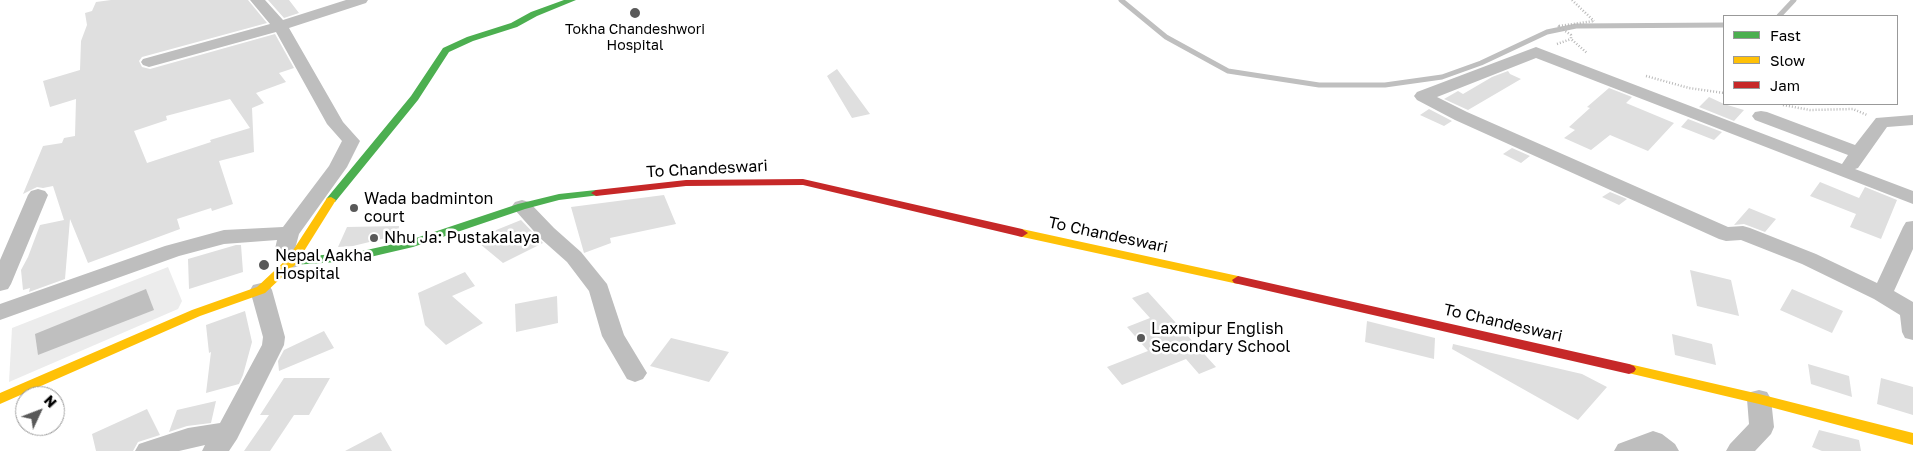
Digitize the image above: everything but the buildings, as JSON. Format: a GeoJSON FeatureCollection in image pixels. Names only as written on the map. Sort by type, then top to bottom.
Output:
{"type":"FeatureCollection","features":[{"type":"Feature","properties":{"kind":"street"},"geometry":{"type":"LineString","coordinates":[[257,0],[280,26],[336,124],[351,141],[338,167],[289,233],[285,249],[292,261]]}},
{"type":"Feature","properties":{"kind":"street"},"geometry":{"type":"LineString","coordinates":[[149,62],[280,26],[361,0]]}},
{"type":"Feature","properties":{"kind":"street"},"geometry":{"type":"LineString","coordinates":[[0,398],[196,313],[261,290],[292,261],[329,202],[415,98],[446,50],[514,25],[534,14],[572,0]]}},
{"type":"Feature","properties":{"kind":"street"},"geometry":{"type":"LineString","coordinates":[[1912,318],[1882,294],[1809,259],[1743,233],[1726,234],[1461,116],[1423,96],[1536,52],[1913,198]]}},
{"type":"Feature","properties":{"kind":"street"},"geometry":{"type":"LineString","coordinates":[[1762,116],[1859,152]]}},
{"type":"Feature","properties":{"kind":"street"},"geometry":{"type":"LineString","coordinates":[[1846,172],[1882,122],[1909,124]]}},
{"type":"Feature","properties":{"kind":"street","name":"To Chandeswari"},"geometry":{"type":"LineString","coordinates":[[292,261],[353,257],[409,244],[522,206],[559,197],[686,183],[803,182],[986,225],[1424,321],[1759,399],[1913,439]]}},
{"type":"Feature","properties":{"kind":"street"},"geometry":{"type":"LineString","coordinates":[[0,284],[38,195]]}},
{"type":"Feature","properties":{"kind":"street"},"geometry":{"type":"LineString","coordinates":[[522,206],[547,233],[574,257],[599,289],[613,336],[635,373]]}},
{"type":"Feature","properties":{"kind":"street"},"geometry":{"type":"LineString","coordinates":[[1882,294],[1913,227]]}},
{"type":"Feature","properties":{"kind":"street"},"geometry":{"type":"LineString","coordinates":[[0,312],[172,251],[224,237],[289,233]]}},
{"type":"Feature","properties":{"kind":"street"},"geometry":{"type":"LineString","coordinates":[[148,451],[188,438],[221,441],[272,345],[274,337],[261,290]]}},
{"type":"Feature","properties":{"kind":"street"},"geometry":{"type":"LineString","coordinates":[[1739,451],[1762,427],[1759,399]]}},
{"type":"Feature","properties":{"kind":"street"},"geometry":{"type":"LineString","coordinates":[[1627,451],[1653,441],[1666,451]]}},
{"type":"Feature","properties":{"kind":"path"},"geometry":{"type":"LineString","coordinates":[[1572,0],[1594,21],[1558,26],[1571,35],[1571,39],[1581,50],[1588,54]]}},
{"type":"Feature","properties":{"kind":"path"},"geometry":{"type":"LineString","coordinates":[[1642,75],[1689,88],[1723,93]]}},
{"type":"Feature","properties":{"kind":"path"},"geometry":{"type":"LineString","coordinates":[[1782,105],[1810,110],[1853,109],[1882,122]]}},
{"type":"Feature","properties":{"kind":"shaded area"},"geometry":{"type":"Polygon","coordinates":[[[168,267],[182,301],[178,309],[9,382],[12,328],[168,267]]]}},
{"type":"Feature","properties":{"kind":"shaded area"},"geometry":{"type":"Polygon","coordinates":[[[146,289],[154,310],[38,355],[35,334],[146,289]]]}},
{"type":"Feature","properties":{"kind":"waterway"},"geometry":{"type":"LineString","coordinates":[[1121,0],[1166,37],[1228,71],[1319,85],[1385,85],[1442,77],[1481,63],[1547,32],[1576,26],[1723,25]]}},
{"type":"Feature","properties":{"kind":"waterway"},"geometry":{"type":"LineString","coordinates":[[1780,15],[1794,0]]}},
{"type":"Feature","properties":{"kind":"traffic: fast"},"geometry":{"type":"LineString","coordinates":[[331,200],[415,98],[446,50],[470,39],[514,25],[534,14],[572,0]]}},
{"type":"Feature","properties":{"kind":"traffic: fast"},"geometry":{"type":"LineString","coordinates":[[292,261],[353,257],[409,244],[522,206],[559,197],[596,193]]}},
{"type":"Feature","properties":{"kind":"traffic: slow"},"geometry":{"type":"LineString","coordinates":[[0,399],[196,313],[261,290],[292,261],[331,200]]}},
{"type":"Feature","properties":{"kind":"traffic: slow"},"geometry":{"type":"LineString","coordinates":[[1022,233],[1238,280]]}},
{"type":"Feature","properties":{"kind":"traffic: slow"},"geometry":{"type":"LineString","coordinates":[[1629,369],[1759,399],[1913,439]]}},
{"type":"Feature","properties":{"kind":"traffic: jam"},"geometry":{"type":"LineString","coordinates":[[596,193],[686,183],[803,182],[1022,233]]}},
{"type":"Feature","properties":{"kind":"traffic: jam"},"geometry":{"type":"LineString","coordinates":[[1238,280],[1629,369]]}},
{"type":"Feature","properties":{"kind":"place","name":"Tokha Chandeshwori Hospital"},"geometry":{"type":"Point","coordinates":[635,13]}},
{"type":"Feature","properties":{"kind":"place","name":"Wada badminton court"},"geometry":{"type":"Point","coordinates":[354,208]}},
{"type":"Feature","properties":{"kind":"place","name":"Nhu Ja: Pustakalaya"},"geometry":{"type":"Point","coordinates":[374,238]}},
{"type":"Feature","properties":{"kind":"place","name":"Nepal Aakha Hospital"},"geometry":{"type":"Point","coordinates":[264,265]}},
{"type":"Feature","properties":{"kind":"place","name":"Laxmipur English Secondary School"},"geometry":{"type":"Point","coordinates":[1141,338]}}]}
